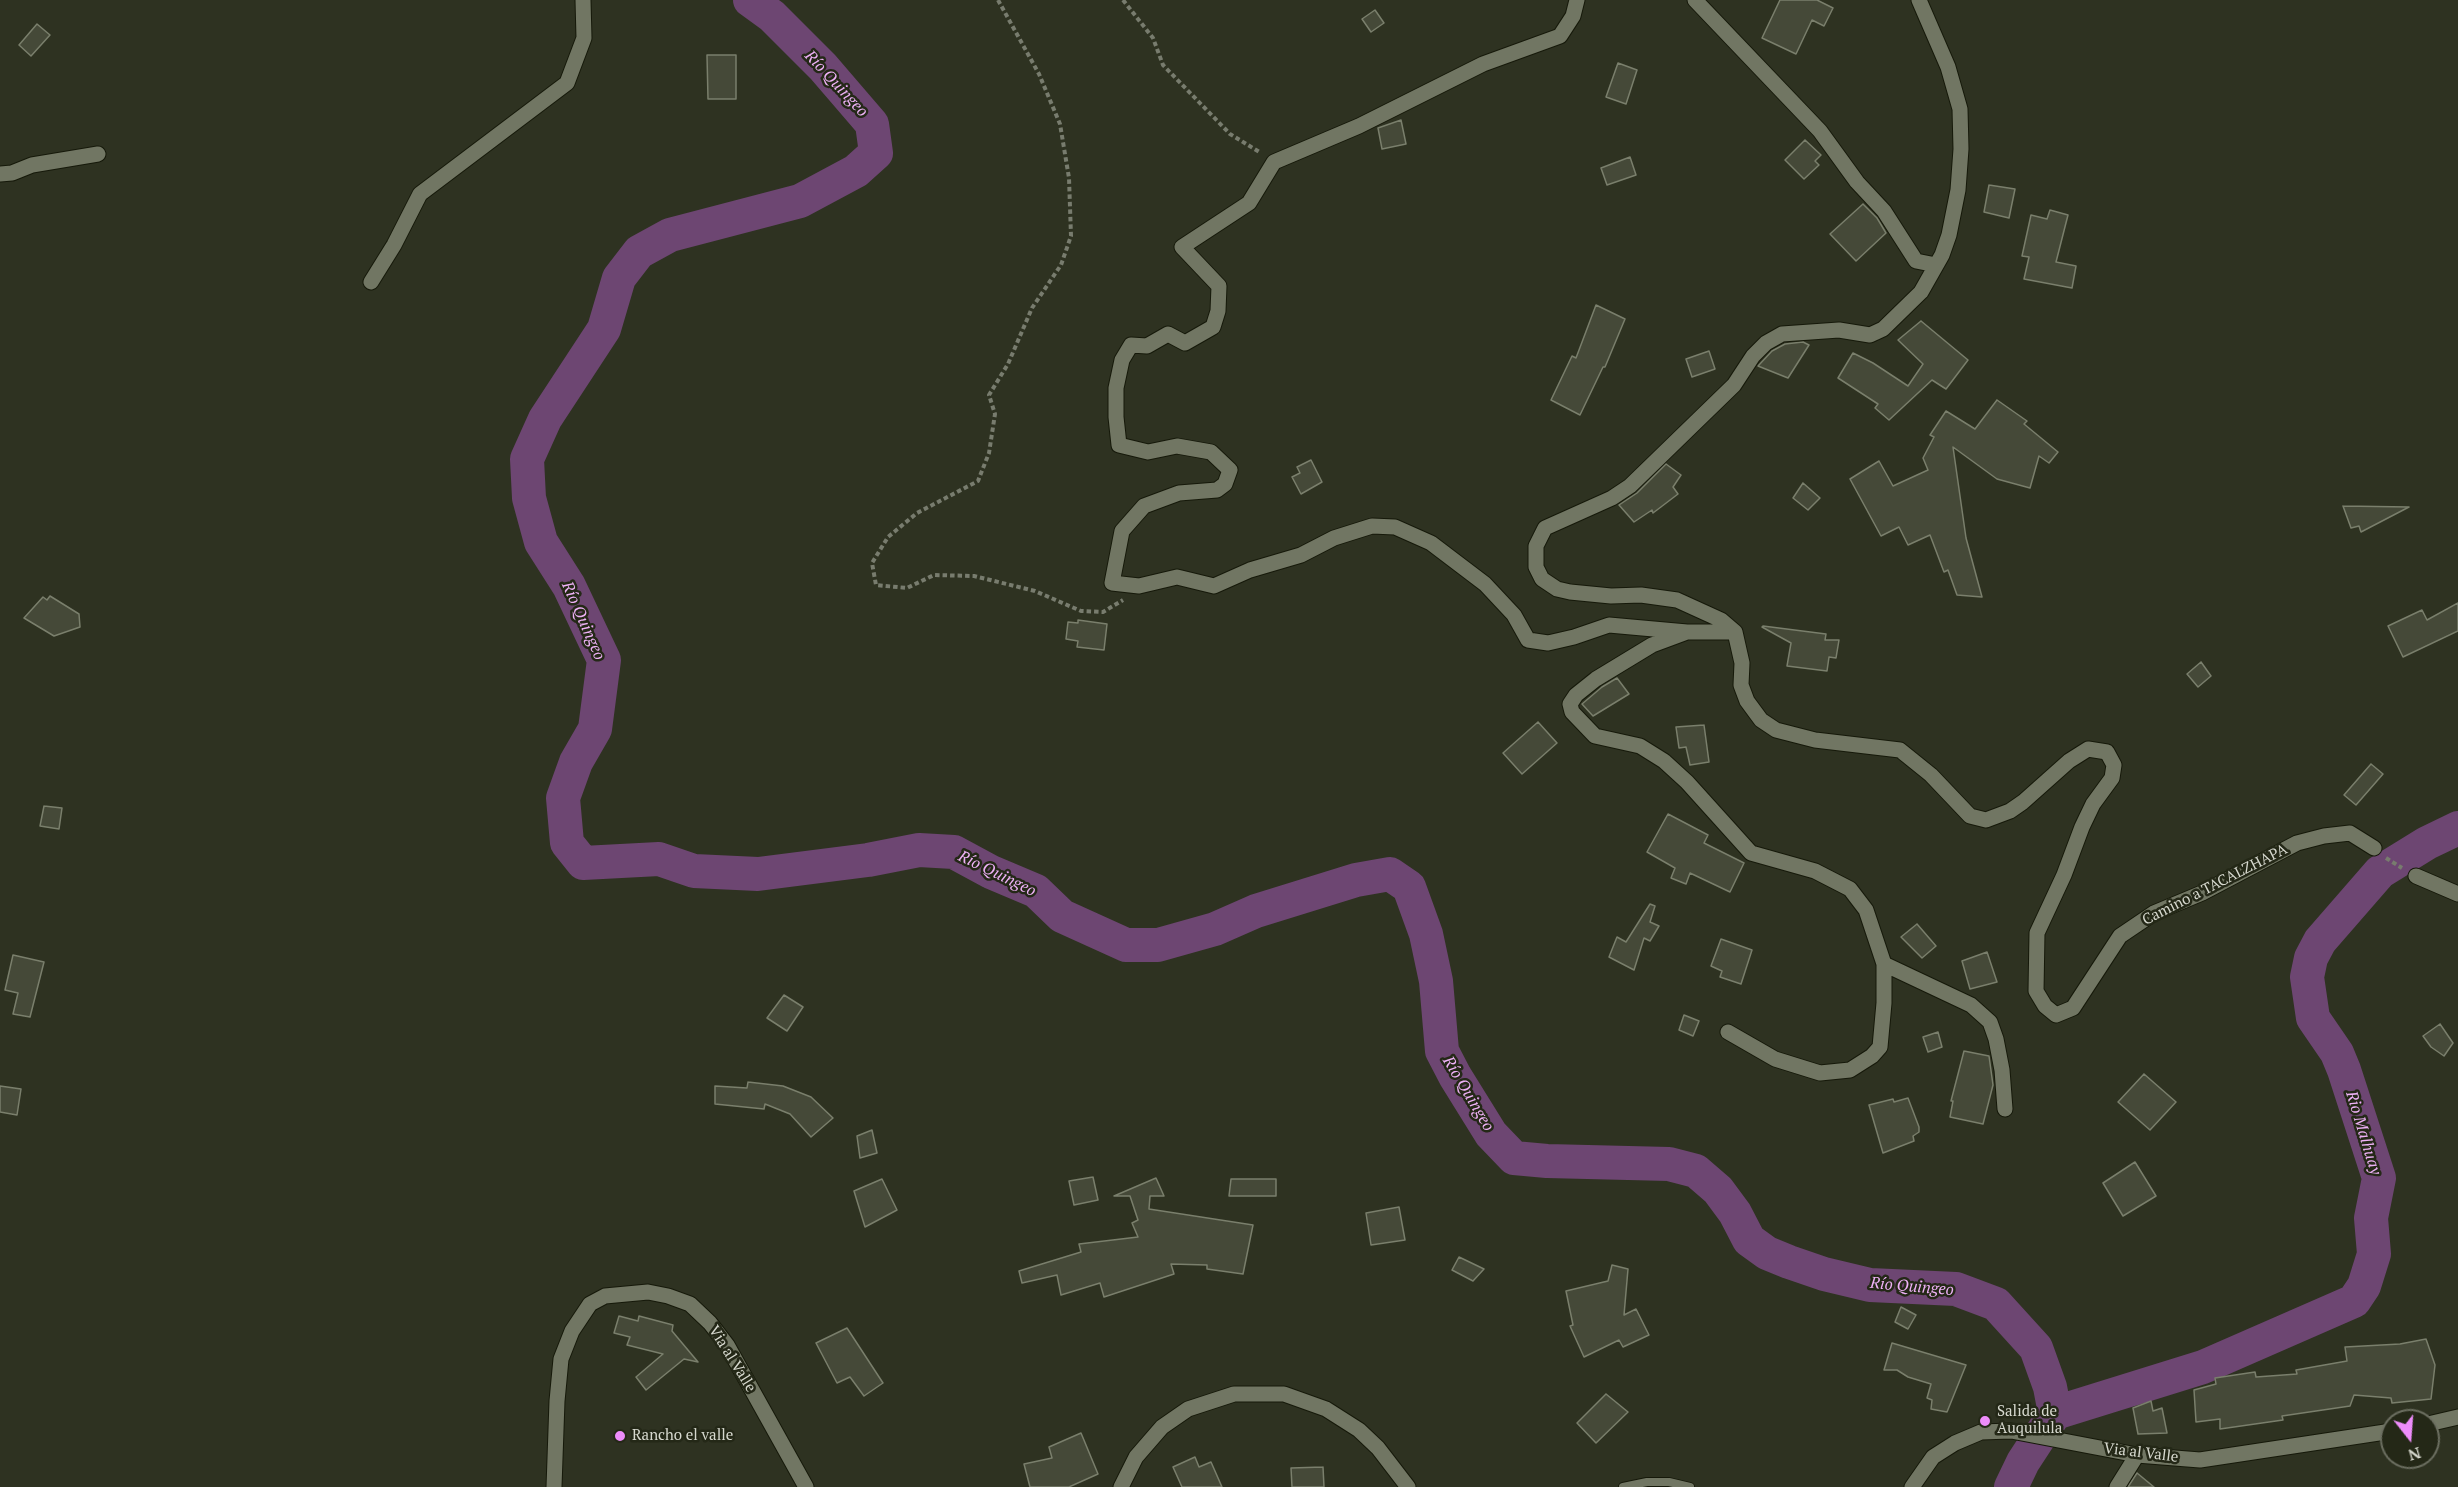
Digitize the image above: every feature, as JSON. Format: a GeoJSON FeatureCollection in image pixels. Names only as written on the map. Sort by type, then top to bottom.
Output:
{"type":"FeatureCollection","features":[{"type":"Feature","properties":{"kind":"street"},"geometry":{"type":"LineString","coordinates":[[370,282],[394,245],[420,194],[567,83],[584,38],[583,0]]}},
{"type":"Feature","properties":{"kind":"street"},"geometry":{"type":"LineString","coordinates":[[1577,0],[1573,16],[1560,36],[1483,64],[1359,126],[1274,162],[1249,203],[1182,247],[1219,286],[1218,311],[1213,327],[1185,343],[1168,334],[1147,346],[1131,345],[1122,360],[1116,388],[1119,445],[1148,452],[1177,446],[1211,452],[1230,470],[1225,483],[1217,490],[1179,493],[1144,506],[1122,531],[1112,583],[1139,586],[1177,577],[1214,586],[1250,570],[1301,555],[1334,538],[1372,526],[1395,527],[1431,543],[1485,584],[1514,615],[1528,640],[1548,643],[1574,638],[1609,625],[1687,632],[1735,632]]}},
{"type":"Feature","properties":{"kind":"street"},"geometry":{"type":"LineString","coordinates":[[1695,0],[1820,131],[1857,182],[1884,211],[1916,261],[1936,265]]}},
{"type":"Feature","properties":{"kind":"street"},"geometry":{"type":"LineString","coordinates":[[1735,632],[1721,620],[1677,600],[1641,595],[1586,594],[1557,590],[1542,579],[1536,567],[1536,546],[1545,528],[1612,498],[1630,486],[1734,386],[1753,356],[1766,343],[1782,334],[1839,330],[1870,335],[1883,329],[1921,292],[1949,235],[1958,190],[1960,110],[1948,67],[1919,0]]}},
{"type":"Feature","properties":{"kind":"street"},"geometry":{"type":"LineString","coordinates":[[0,174],[12,173],[32,165],[98,154]]}},
{"type":"Feature","properties":{"kind":"street"},"geometry":{"type":"LineString","coordinates":[[1687,632],[1652,645],[1596,679],[1576,695],[1570,704],[1572,712],[1595,736],[1640,746],[1664,761],[1687,782],[1751,853],[1815,871],[1850,889],[1866,910],[1884,964],[1884,1003],[1880,1047],[1872,1056],[1850,1070],[1820,1073],[1775,1059],[1728,1032]]}},
{"type":"Feature","properties":{"kind":"street","name":"Camino a TACALZHAPA"},"geometry":{"type":"LineString","coordinates":[[1735,632],[1742,663],[1741,685],[1747,701],[1761,720],[1776,730],[1815,740],[1900,750],[1931,775],[1970,816],[1986,820],[2010,811],[2069,761],[2088,749],[2107,752],[2114,765],[2112,778],[2093,804],[2037,933],[2036,991],[2045,1006],[2056,1015],[2073,1008],[2120,936],[2154,913],[2202,893],[2297,843],[2350,833],[2373,848]]}},
{"type":"Feature","properties":{"kind":"street"},"geometry":{"type":"LineString","coordinates":[[2416,876],[2458,894]]}},
{"type":"Feature","properties":{"kind":"street"},"geometry":{"type":"LineString","coordinates":[[1884,964],[1971,1005],[1990,1022],[2002,1070],[2005,1109]]}},
{"type":"Feature","properties":{"kind":"street","name":"Via al Valle"},"geometry":{"type":"LineString","coordinates":[[554,1487],[561,1359],[572,1332],[590,1304],[605,1296],[648,1292],[690,1304],[710,1323],[727,1345],[806,1487]]}},
{"type":"Feature","properties":{"kind":"street"},"geometry":{"type":"LineString","coordinates":[[1121,1487],[1142,1449],[1162,1427],[1188,1409],[1234,1394],[1284,1394],[1326,1409],[1359,1430],[1378,1448],[1408,1487]]}},
{"type":"Feature","properties":{"kind":"street"},"geometry":{"type":"LineString","coordinates":[[2440,1422],[2458,1418]]}},
{"type":"Feature","properties":{"kind":"street","name":"Via al Valle"},"geometry":{"type":"LineString","coordinates":[[1912,1487],[1933,1457],[1955,1443],[1981,1432],[2011,1431],[2137,1455],[2200,1460],[2380,1433]]}},
{"type":"Feature","properties":{"kind":"street"},"geometry":{"type":"LineString","coordinates":[[2117,1487],[2137,1455]]}},
{"type":"Feature","properties":{"kind":"lane"},"geometry":{"type":"LineString","coordinates":[[1623,1487],[1647,1482],[1669,1482],[1690,1487]]}},
{"type":"Feature","properties":{"kind":"path"},"geometry":{"type":"LineString","coordinates":[[998,0],[1039,74],[1060,124],[1069,178],[1071,236],[1061,265],[1032,308],[1008,364],[989,395],[995,414],[989,453],[978,481],[917,513],[888,537],[872,562],[876,585],[907,588],[934,574],[974,576],[1035,591],[1081,611],[1102,612],[1119,603],[1139,586]]}},
{"type":"Feature","properties":{"kind":"path"},"geometry":{"type":"LineString","coordinates":[[1123,0],[1153,38],[1163,64],[1178,81],[1230,134],[1274,162]]}},
{"type":"Feature","properties":{"kind":"path"},"geometry":{"type":"LineString","coordinates":[[2373,848],[2416,876]]}},
{"type":"Feature","properties":{"kind":"building"},"geometry":{"type":"Polygon","coordinates":[[[1780,0],[1817,0],[1833,8],[1824,26],[1812,20],[1796,54],[1762,38],[1780,0]]]}},
{"type":"Feature","properties":{"kind":"building"},"geometry":{"type":"Polygon","coordinates":[[[1375,10],[1384,23],[1371,32],[1362,19],[1375,10]]]}},
{"type":"Feature","properties":{"kind":"building"},"geometry":{"type":"Polygon","coordinates":[[[37,24],[50,35],[31,56],[19,45],[37,24]]]}},
{"type":"Feature","properties":{"kind":"building"},"geometry":{"type":"Polygon","coordinates":[[[707,55],[736,55],[736,99],[708,99],[707,55]]]}},
{"type":"Feature","properties":{"kind":"building"},"geometry":{"type":"Polygon","coordinates":[[[1618,63],[1637,70],[1626,104],[1606,97],[1618,63]]]}},
{"type":"Feature","properties":{"kind":"building"},"geometry":{"type":"Polygon","coordinates":[[[1401,120],[1406,144],[1382,149],[1378,128],[1401,120]]]}},
{"type":"Feature","properties":{"kind":"building"},"geometry":{"type":"Polygon","coordinates":[[[1805,140],[1821,155],[1815,161],[1819,165],[1804,179],[1785,160],[1805,140]]]}},
{"type":"Feature","properties":{"kind":"building"},"geometry":{"type":"Polygon","coordinates":[[[1630,157],[1636,175],[1607,185],[1601,168],[1630,157]]]}},
{"type":"Feature","properties":{"kind":"building"},"geometry":{"type":"Polygon","coordinates":[[[1989,185],[2015,189],[2009,218],[1984,212],[1989,185]]]}},
{"type":"Feature","properties":{"kind":"building"},"geometry":{"type":"Polygon","coordinates":[[[1863,204],[1877,218],[1886,233],[1856,261],[1830,234],[1863,204]]]}},
{"type":"Feature","properties":{"kind":"building"},"geometry":{"type":"Polygon","coordinates":[[[2050,210],[2068,215],[2056,262],[2076,266],[2072,288],[2024,279],[2029,257],[2022,256],[2031,215],[2047,219],[2050,210]]]}},
{"type":"Feature","properties":{"kind":"building"},"geometry":{"type":"Polygon","coordinates":[[[1596,305],[1625,319],[1605,367],[1580,415],[1551,400],[1572,356],[1576,358],[1596,305]]]}},
{"type":"Feature","properties":{"kind":"building"},"geometry":{"type":"Polygon","coordinates":[[[1921,321],[1968,360],[1946,389],[1932,380],[1889,420],[1875,408],[1878,404],[1838,378],[1853,353],[1908,386],[1923,364],[1898,340],[1921,321]]]}},
{"type":"Feature","properties":{"kind":"building"},"geometry":{"type":"Polygon","coordinates":[[[1803,342],[1809,345],[1788,378],[1758,366],[1772,351],[1785,344],[1803,342]]]}},
{"type":"Feature","properties":{"kind":"building"},"geometry":{"type":"Polygon","coordinates":[[[1709,351],[1715,369],[1692,377],[1686,359],[1709,351]]]}},
{"type":"Feature","properties":{"kind":"building"},"geometry":{"type":"Polygon","coordinates":[[[1997,400],[2027,421],[2024,424],[2058,452],[2049,463],[2039,456],[2030,488],[1997,479],[1953,447],[1966,538],[1982,597],[1957,595],[1948,570],[1944,572],[1930,535],[1908,545],[1899,527],[1881,536],[1850,479],[1879,461],[1893,486],[1928,470],[1923,458],[1934,437],[1930,435],[1946,411],[1975,429],[1997,400]]]}},
{"type":"Feature","properties":{"kind":"building"},"geometry":{"type":"Polygon","coordinates":[[[1311,460],[1322,482],[1301,494],[1292,477],[1300,473],[1297,467],[1311,460]]]}},
{"type":"Feature","properties":{"kind":"building"},"geometry":{"type":"Polygon","coordinates":[[[1666,464],[1681,475],[1673,487],[1678,494],[1653,513],[1652,510],[1634,522],[1619,505],[1637,493],[1666,464]]]}},
{"type":"Feature","properties":{"kind":"building"},"geometry":{"type":"Polygon","coordinates":[[[1803,483],[1820,498],[1808,510],[1793,498],[1803,483]]]}},
{"type":"Feature","properties":{"kind":"building"},"geometry":{"type":"Polygon","coordinates":[[[2343,506],[2409,507],[2361,532],[2359,526],[2351,528],[2343,506]]]}},
{"type":"Feature","properties":{"kind":"building"},"geometry":{"type":"Polygon","coordinates":[[[50,596],[79,614],[80,627],[54,636],[24,618],[43,597],[47,600],[50,596]]]}},
{"type":"Feature","properties":{"kind":"building"},"geometry":{"type":"Polygon","coordinates":[[[2458,603],[2458,631],[2403,657],[2388,626],[2422,610],[2427,620],[2458,603]]]}},
{"type":"Feature","properties":{"kind":"building"},"geometry":{"type":"Polygon","coordinates":[[[1078,620],[1107,624],[1104,650],[1077,647],[1078,641],[1066,639],[1068,622],[1078,623],[1078,620]]]}},
{"type":"Feature","properties":{"kind":"building"},"geometry":{"type":"Polygon","coordinates":[[[1763,626],[1826,634],[1825,640],[1839,640],[1836,658],[1829,657],[1827,671],[1787,666],[1791,643],[1763,626]]]}},
{"type":"Feature","properties":{"kind":"building"},"geometry":{"type":"Polygon","coordinates":[[[2201,662],[2211,676],[2198,687],[2187,674],[2201,662]]]}},
{"type":"Feature","properties":{"kind":"building"},"geometry":{"type":"Polygon","coordinates":[[[1617,678],[1629,694],[1593,716],[1582,704],[1617,678]]]}},
{"type":"Feature","properties":{"kind":"building"},"geometry":{"type":"Polygon","coordinates":[[[1538,722],[1557,743],[1522,774],[1503,753],[1538,722]]]}},
{"type":"Feature","properties":{"kind":"building"},"geometry":{"type":"Polygon","coordinates":[[[1704,725],[1709,762],[1690,765],[1686,747],[1679,748],[1676,727],[1704,725]]]}},
{"type":"Feature","properties":{"kind":"building"},"geometry":{"type":"Polygon","coordinates":[[[2371,764],[2383,774],[2356,805],[2344,795],[2371,764]]]}},
{"type":"Feature","properties":{"kind":"building"},"geometry":{"type":"Polygon","coordinates":[[[44,806],[62,808],[59,829],[40,826],[44,806]]]}},
{"type":"Feature","properties":{"kind":"building"},"geometry":{"type":"Polygon","coordinates":[[[1668,814],[1708,835],[1704,843],[1744,863],[1730,892],[1690,873],[1686,884],[1671,878],[1675,868],[1647,852],[1668,814]]]}},
{"type":"Feature","properties":{"kind":"building"},"geometry":{"type":"Polygon","coordinates":[[[1650,904],[1655,906],[1650,922],[1659,926],[1650,941],[1644,938],[1634,970],[1609,957],[1617,937],[1626,942],[1650,904]]]}},
{"type":"Feature","properties":{"kind":"building"},"geometry":{"type":"Polygon","coordinates":[[[1917,924],[1936,946],[1922,958],[1901,937],[1917,924]]]}},
{"type":"Feature","properties":{"kind":"building"},"geometry":{"type":"Polygon","coordinates":[[[1721,939],[1752,950],[1741,984],[1720,977],[1722,971],[1711,966],[1721,939]]]}},
{"type":"Feature","properties":{"kind":"building"},"geometry":{"type":"Polygon","coordinates":[[[1987,952],[1997,982],[1970,989],[1962,961],[1987,952]]]}},
{"type":"Feature","properties":{"kind":"building"},"geometry":{"type":"Polygon","coordinates":[[[13,955],[44,962],[30,1017],[13,1014],[18,993],[5,990],[13,955]]]}},
{"type":"Feature","properties":{"kind":"building"},"geometry":{"type":"Polygon","coordinates":[[[784,995],[803,1007],[787,1031],[767,1018],[784,995]]]}},
{"type":"Feature","properties":{"kind":"building"},"geometry":{"type":"Polygon","coordinates":[[[1684,1015],[1699,1021],[1693,1036],[1679,1030],[1684,1015]]]}},
{"type":"Feature","properties":{"kind":"building"},"geometry":{"type":"Polygon","coordinates":[[[2440,1024],[2453,1043],[2444,1056],[2431,1047],[2423,1036],[2440,1024]]]}},
{"type":"Feature","properties":{"kind":"building"},"geometry":{"type":"Polygon","coordinates":[[[1938,1032],[1942,1047],[1928,1052],[1923,1037],[1938,1032]]]}},
{"type":"Feature","properties":{"kind":"building"},"geometry":{"type":"Polygon","coordinates":[[[1964,1051],[1989,1056],[1993,1085],[1983,1124],[1950,1117],[1953,1101],[1951,1101],[1964,1051]]]}},
{"type":"Feature","properties":{"kind":"building"},"geometry":{"type":"Polygon","coordinates":[[[2144,1074],[2176,1102],[2150,1130],[2118,1102],[2144,1074]]]}},
{"type":"Feature","properties":{"kind":"building"},"geometry":{"type":"Polygon","coordinates":[[[748,1082],[783,1086],[811,1097],[833,1118],[811,1137],[790,1114],[765,1104],[764,1109],[715,1104],[715,1086],[747,1088],[748,1082]]]}},
{"type":"Feature","properties":{"kind":"building"},"geometry":{"type":"Polygon","coordinates":[[[0,1086],[21,1089],[17,1115],[0,1112],[0,1086]]]}},
{"type":"Feature","properties":{"kind":"building"},"geometry":{"type":"Polygon","coordinates":[[[1908,1098],[1919,1132],[1913,1136],[1914,1141],[1883,1153],[1869,1105],[1908,1098]]]}},
{"type":"Feature","properties":{"kind":"building"},"geometry":{"type":"Polygon","coordinates":[[[872,1130],[877,1153],[860,1158],[857,1136],[872,1130]]]}},
{"type":"Feature","properties":{"kind":"building"},"geometry":{"type":"Polygon","coordinates":[[[2135,1162],[2156,1196],[2123,1216],[2103,1183],[2135,1162]]]}},
{"type":"Feature","properties":{"kind":"building"},"geometry":{"type":"Polygon","coordinates":[[[1093,1177],[1098,1200],[1074,1205],[1069,1181],[1093,1177]]]}},
{"type":"Feature","properties":{"kind":"building"},"geometry":{"type":"Polygon","coordinates":[[[1156,1178],[1164,1196],[1150,1196],[1149,1209],[1253,1225],[1243,1274],[1207,1269],[1207,1265],[1171,1264],[1174,1274],[1104,1297],[1100,1283],[1061,1295],[1057,1275],[1022,1283],[1019,1271],[1081,1252],[1079,1244],[1138,1237],[1132,1223],[1138,1220],[1130,1196],[1114,1196],[1156,1178]]]}},
{"type":"Feature","properties":{"kind":"building"},"geometry":{"type":"Polygon","coordinates":[[[882,1179],[897,1210],[865,1227],[854,1191],[882,1179]]]}},
{"type":"Feature","properties":{"kind":"building"},"geometry":{"type":"Polygon","coordinates":[[[1231,1179],[1276,1179],[1276,1196],[1229,1196],[1231,1179]]]}},
{"type":"Feature","properties":{"kind":"building"},"geometry":{"type":"Polygon","coordinates":[[[1399,1207],[1405,1240],[1371,1245],[1366,1213],[1399,1207]]]}},
{"type":"Feature","properties":{"kind":"building"},"geometry":{"type":"Polygon","coordinates":[[[1459,1257],[1484,1269],[1473,1281],[1452,1270],[1459,1257]]]}},
{"type":"Feature","properties":{"kind":"building"},"geometry":{"type":"Polygon","coordinates":[[[1612,1265],[1628,1269],[1624,1315],[1636,1309],[1649,1335],[1623,1347],[1619,1340],[1584,1357],[1570,1326],[1573,1325],[1566,1291],[1608,1281],[1612,1265]]]}},
{"type":"Feature","properties":{"kind":"building"},"geometry":{"type":"Polygon","coordinates":[[[1901,1307],[1916,1315],[1908,1329],[1895,1322],[1901,1307]]]}},
{"type":"Feature","properties":{"kind":"building"},"geometry":{"type":"Polygon","coordinates":[[[619,1316],[638,1321],[639,1316],[673,1325],[672,1331],[698,1362],[684,1359],[646,1390],[636,1377],[663,1354],[627,1345],[630,1337],[614,1333],[619,1316]]]}},
{"type":"Feature","properties":{"kind":"building"},"geometry":{"type":"Polygon","coordinates":[[[847,1328],[883,1383],[864,1396],[850,1377],[837,1383],[816,1343],[847,1328]]]}},
{"type":"Feature","properties":{"kind":"building"},"geometry":{"type":"Polygon","coordinates":[[[2426,1339],[2435,1365],[2431,1399],[2392,1403],[2391,1398],[2354,1395],[2350,1406],[2282,1416],[2283,1420],[2220,1429],[2220,1419],[2196,1422],[2194,1390],[2216,1384],[2215,1378],[2255,1372],[2256,1377],[2297,1374],[2296,1370],[2347,1361],[2345,1347],[2400,1344],[2426,1339]]]}},
{"type":"Feature","properties":{"kind":"building"},"geometry":{"type":"Polygon","coordinates":[[[1892,1343],[1966,1365],[1947,1412],[1931,1409],[1932,1400],[1927,1398],[1931,1384],[1908,1377],[1897,1370],[1884,1370],[1892,1343]]]}},
{"type":"Feature","properties":{"kind":"building"},"geometry":{"type":"Polygon","coordinates":[[[1606,1394],[1628,1412],[1596,1443],[1577,1423],[1606,1394]]]}},
{"type":"Feature","properties":{"kind":"building"},"geometry":{"type":"Polygon","coordinates":[[[2151,1401],[2153,1411],[2162,1408],[2167,1433],[2138,1434],[2133,1408],[2151,1401]]]}},
{"type":"Feature","properties":{"kind":"building"},"geometry":{"type":"Polygon","coordinates":[[[1081,1433],[1098,1474],[1069,1487],[1030,1487],[1024,1464],[1052,1458],[1049,1447],[1081,1433]]]}},
{"type":"Feature","properties":{"kind":"building"},"geometry":{"type":"Polygon","coordinates":[[[1195,1457],[1199,1467],[1211,1462],[1222,1487],[1182,1487],[1173,1467],[1195,1457]]]}},
{"type":"Feature","properties":{"kind":"building"},"geometry":{"type":"Polygon","coordinates":[[[1323,1467],[1324,1487],[1292,1487],[1291,1468],[1323,1467]]]}},
{"type":"Feature","properties":{"kind":"building"},"geometry":{"type":"Polygon","coordinates":[[[2137,1473],[2154,1487],[2128,1487],[2137,1473]]]}},
{"type":"Feature","properties":{"kind":"waterway","name":"Río Quingeo"},"geometry":{"type":"LineString","coordinates":[[750,0],[772,16],[823,67],[872,124],[876,153],[856,171],[800,201],[670,235],[639,252],[619,278],[604,329],[545,419],[527,459],[529,498],[541,542],[569,586],[604,660],[595,729],[576,762],[563,798],[567,843],[583,863],[659,859],[694,871],[758,874],[868,860],[919,850],[954,852],[991,872],[1036,891],[1062,916],[1126,945],[1158,945],[1215,929],[1256,911],[1356,880],[1390,874],[1409,887],[1426,934],[1436,981],[1442,1051],[1491,1134],[1514,1158],[1669,1164],[1696,1171],[1718,1190],[1735,1213],[1749,1240],[1767,1253],[1824,1274],[1870,1285],[1956,1289],[1996,1304],[2036,1348],[2050,1387],[2055,1413],[2023,1462],[2011,1487]]}},
{"type":"Feature","properties":{"kind":"waterway","name":"Rio Malhuay"},"geometry":{"type":"LineString","coordinates":[[2055,1413],[2203,1367],[2354,1301],[2364,1286],[2374,1254],[2371,1218],[2379,1178],[2337,1053],[2313,1018],[2307,977],[2311,958],[2320,941],[2380,872],[2427,843],[2458,828]]}},
{"type":"Feature","properties":{"kind":"place","name":"Salida de Auquilula"},"geometry":{"type":"Point","coordinates":[1985,1421]}},
{"type":"Feature","properties":{"kind":"place","name":"Rancho el valle"},"geometry":{"type":"Point","coordinates":[620,1436]}}]}
